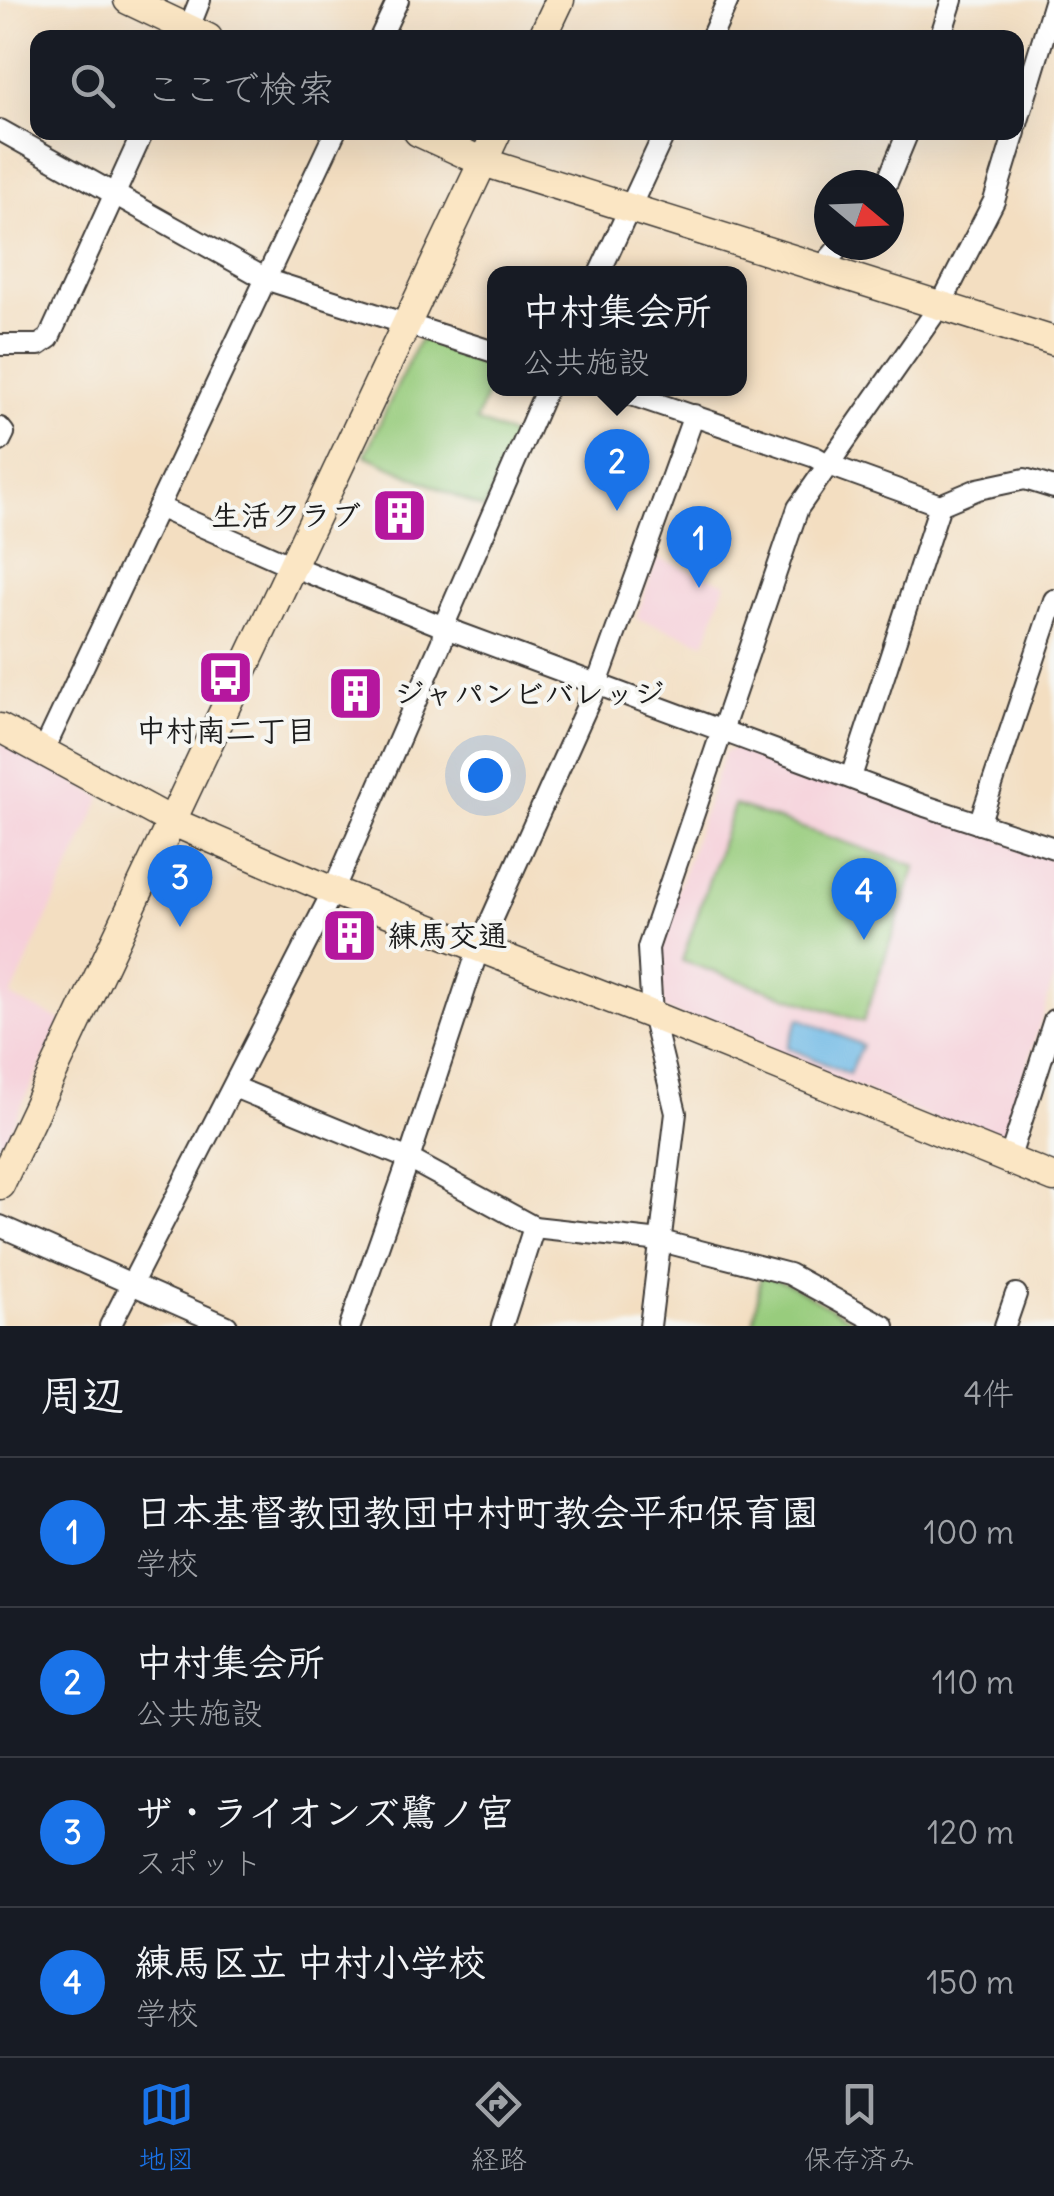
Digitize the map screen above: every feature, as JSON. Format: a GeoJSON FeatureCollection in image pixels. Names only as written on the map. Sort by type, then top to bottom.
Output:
{"type":"FeatureCollection","features":[{"type":"Feature","properties":{"kind":"street"},"geometry":{"type":"LineString","coordinates":[[128,0],[185,30]]}},
{"type":"Feature","properties":{"kind":"street"},"geometry":{"type":"LineString","coordinates":[[195,30],[200,0]]}},
{"type":"Feature","properties":{"kind":"street"},"geometry":{"type":"LineString","coordinates":[[384,30],[398,0]]}},
{"type":"Feature","properties":{"kind":"street"},"geometry":{"type":"LineString","coordinates":[[546,30],[560,0]]}},
{"type":"Feature","properties":{"kind":"street"},"geometry":{"type":"LineString","coordinates":[[715,30],[728,0]]}},
{"type":"Feature","properties":{"kind":"street"},"geometry":{"type":"LineString","coordinates":[[943,30],[952,0]]}},
{"type":"Feature","properties":{"kind":"street"},"geometry":{"type":"LineString","coordinates":[[1024,103],[1054,2]]}},
{"type":"Feature","properties":{"kind":"street"},"geometry":{"type":"LineString","coordinates":[[0,130],[268,280],[487,350]]}},
{"type":"Feature","properties":{"kind":"street"},"geometry":{"type":"LineString","coordinates":[[0,346],[39,345],[48,338],[140,140]]}},
{"type":"Feature","properties":{"kind":"street"},"geometry":{"type":"LineString","coordinates":[[43,752],[331,140]]}},
{"type":"Feature","properties":{"kind":"street"},"geometry":{"type":"LineString","coordinates":[[436,140],[484,162],[1054,341]]}},
{"type":"Feature","properties":{"kind":"street"},"geometry":{"type":"LineString","coordinates":[[0,1184],[494,140]]}},
{"type":"Feature","properties":{"kind":"street"},"geometry":{"type":"LineString","coordinates":[[603,266],[661,140]]}},
{"type":"Feature","properties":{"kind":"street"},"geometry":{"type":"LineString","coordinates":[[892,170],[905,140]]}},
{"type":"Feature","properties":{"kind":"street"},"geometry":{"type":"LineString","coordinates":[[650,1326],[676,1113],[652,1015],[648,948],[798,508],[942,304],[994,201],[1013,140]]}},
{"type":"Feature","properties":{"kind":"street"},"geometry":{"type":"LineString","coordinates":[[822,267],[828,260]]}},
{"type":"Feature","properties":{"kind":"street"},"geometry":{"type":"LineString","coordinates":[[110,1326],[334,890],[544,396]]}},
{"type":"Feature","properties":{"kind":"street"},"geometry":{"type":"LineString","coordinates":[[636,396],[940,504],[978,489],[1025,480],[1054,488]]}},
{"type":"Feature","properties":{"kind":"street"},"geometry":{"type":"LineString","coordinates":[[350,1326],[480,947],[597,684],[694,415]]}},
{"type":"Feature","properties":{"kind":"street"},"geometry":{"type":"LineString","coordinates":[[0,428],[4,433],[0,441]]}},
{"type":"Feature","properties":{"kind":"street"},"geometry":{"type":"LineString","coordinates":[[851,777],[940,504]]}},
{"type":"Feature","properties":{"kind":"street"},"geometry":{"type":"LineString","coordinates":[[158,508],[459,633],[723,733],[1054,848]]}},
{"type":"Feature","properties":{"kind":"street"},"geometry":{"type":"LineString","coordinates":[[979,824],[1054,600]]}},
{"type":"Feature","properties":{"kind":"street"},"geometry":{"type":"LineString","coordinates":[[0,728],[172,822],[1054,1178]]}},
{"type":"Feature","properties":{"kind":"street"},"geometry":{"type":"LineString","coordinates":[[1009,1160],[1054,1020]]}},
{"type":"Feature","properties":{"kind":"street"},"geometry":{"type":"LineString","coordinates":[[234,1087],[409,1159],[534,1227],[661,1241],[789,1274],[884,1326]]}},
{"type":"Feature","properties":{"kind":"street"},"geometry":{"type":"LineString","coordinates":[[0,1226],[227,1326]]}},
{"type":"Feature","properties":{"kind":"street"},"geometry":{"type":"LineString","coordinates":[[502,1326],[534,1227]]}},
{"type":"Feature","properties":{"kind":"street"},"geometry":{"type":"LineString","coordinates":[[1005,1326],[1016,1294]]}},
{"type":"Feature","properties":{"kind":"shaded area"},"geometry":{"type":"Polygon","coordinates":[[[657,558],[726,583],[705,643],[636,618],[657,558]]]}},
{"type":"Feature","properties":{"kind":"shaded area"},"geometry":{"type":"Polygon","coordinates":[[[0,742],[102,797],[11,997],[62,1021],[0,1151],[0,742]]]}},
{"type":"Feature","properties":{"kind":"shaded area"},"geometry":{"type":"Polygon","coordinates":[[[738,746],[1054,858],[1054,977],[1005,1141],[998,1145],[664,1009],[658,947],[724,753],[738,746]]]}},
{"type":"Feature","properties":{"kind":"green space"},"geometry":{"type":"Polygon","coordinates":[[[427,338],[487,358],[487,395],[476,421],[516,437],[484,509],[365,455],[418,342],[427,338]]]}},
{"type":"Feature","properties":{"kind":"green space"},"geometry":{"type":"Polygon","coordinates":[[[734,805],[916,866],[863,1022],[682,961],[734,805]]]}},
{"type":"Feature","properties":{"kind":"green space"},"geometry":{"type":"Polygon","coordinates":[[[761,1275],[786,1283],[863,1326],[753,1326],[761,1275]]]}},
{"type":"Feature","properties":{"kind":"water"},"geometry":{"type":"Polygon","coordinates":[[[799,1018],[862,1045],[849,1074],[787,1047],[799,1018]]]}},
{"type":"Feature","properties":{"kind":"place","name":"中村集会所"},"geometry":{"type":"Point","coordinates":[617,511]}},
{"type":"Feature","properties":{"kind":"place","name":"生活クラブ"},"geometry":{"type":"Point","coordinates":[400,515]}},
{"type":"Feature","properties":{"kind":"place","name":"日本基督教団教団中村町教会平和保育園"},"geometry":{"type":"Point","coordinates":[699,588]}},
{"type":"Feature","properties":{"kind":"place","name":"中村南二丁目"},"geometry":{"type":"Point","coordinates":[226,678]}},
{"type":"Feature","properties":{"kind":"place","name":"ジャパンビバレッジ"},"geometry":{"type":"Point","coordinates":[355,693]}},
{"type":"Feature","properties":{"kind":"place","name":"ザ・ライオンズ鷺ノ宮"},"geometry":{"type":"Point","coordinates":[180,927]}},
{"type":"Feature","properties":{"kind":"place","name":"練馬交通"},"geometry":{"type":"Point","coordinates":[349,935]}},
{"type":"Feature","properties":{"kind":"place","name":"練馬区立 中村小学校"},"geometry":{"type":"Point","coordinates":[864,940]}}]}
